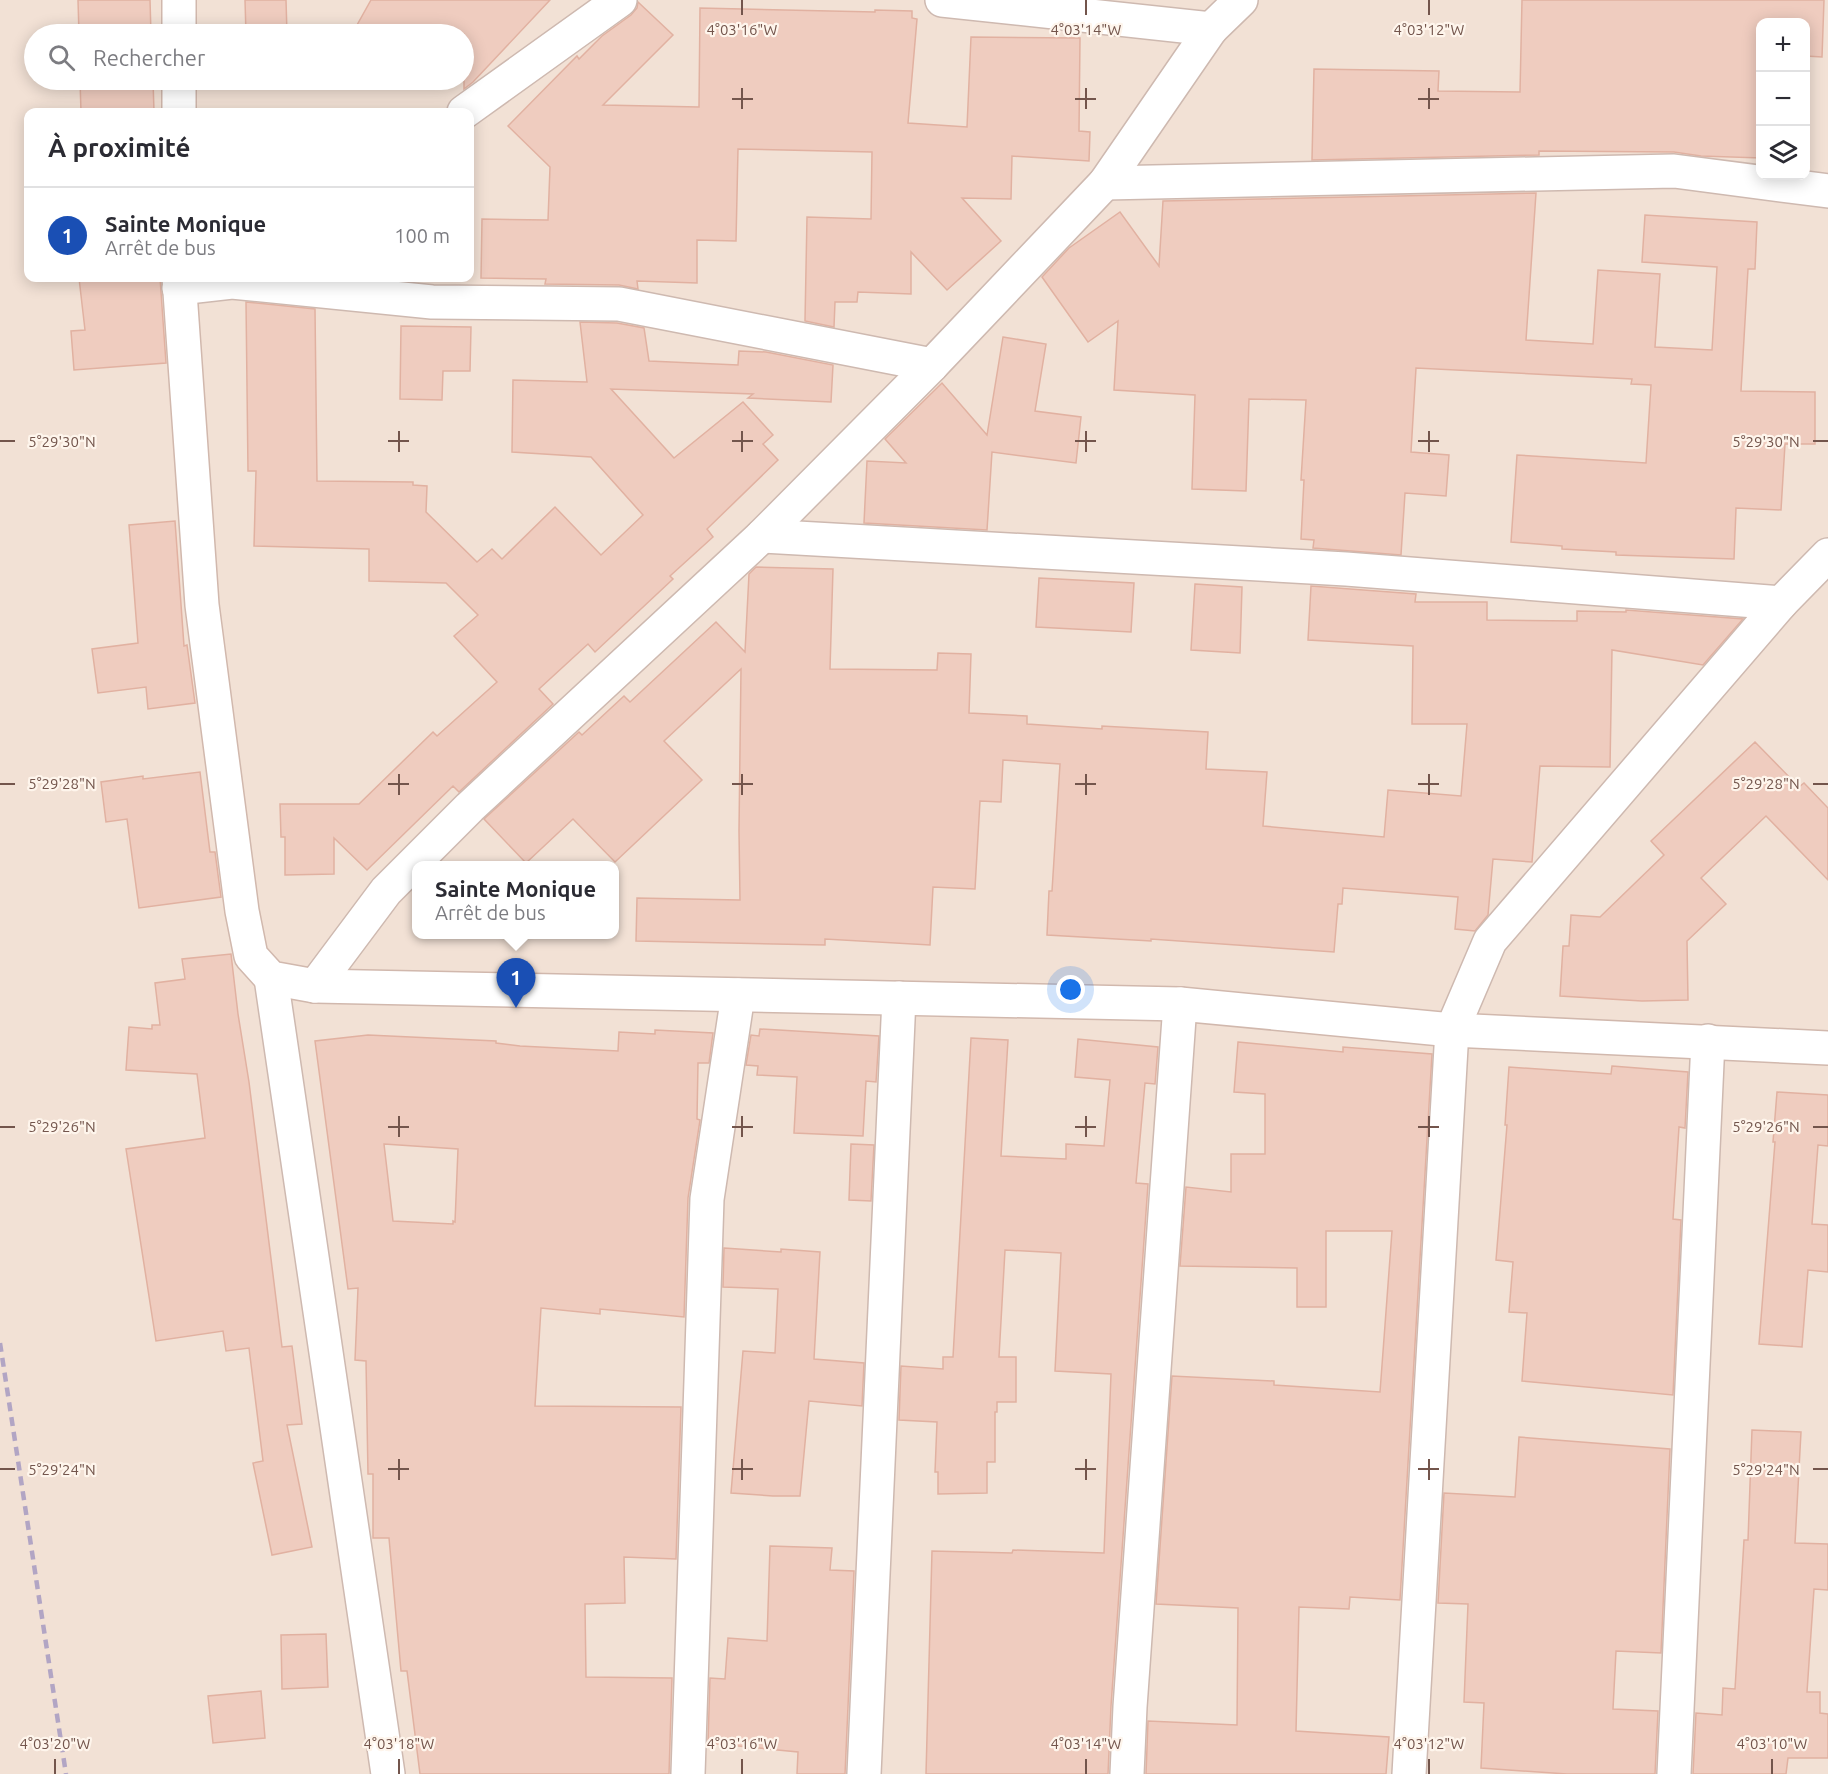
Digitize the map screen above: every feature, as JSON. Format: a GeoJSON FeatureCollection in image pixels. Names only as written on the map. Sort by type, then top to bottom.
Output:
{"type":"FeatureCollection","features":[{"type":"Feature","properties":{"kind":"street"},"geometry":{"type":"LineString","coordinates":[[179,0],[179,24]]}},
{"type":"Feature","properties":{"kind":"street"},"geometry":{"type":"LineString","coordinates":[[470,108],[620,0]]}},
{"type":"Feature","properties":{"kind":"street"},"geometry":{"type":"LineString","coordinates":[[942,0],[1211,28]]}},
{"type":"Feature","properties":{"kind":"street"},"geometry":{"type":"LineString","coordinates":[[416,861],[470,807],[762,536],[932,365],[1105,183],[1211,28],[1241,0]]}},
{"type":"Feature","properties":{"kind":"street"},"geometry":{"type":"LineString","coordinates":[[179,90],[179,108]]}},
{"type":"Feature","properties":{"kind":"street"},"geometry":{"type":"LineString","coordinates":[[1105,183],[1674,171],[1828,191]]}},
{"type":"Feature","properties":{"kind":"street"},"geometry":{"type":"LineString","coordinates":[[198,282],[179,283],[202,605],[240,899],[251,956],[271,978],[388,1774]]}},
{"type":"Feature","properties":{"kind":"street"},"geometry":{"type":"LineString","coordinates":[[255,282],[432,302],[619,304],[932,365]]}},
{"type":"Feature","properties":{"kind":"street"},"geometry":{"type":"LineString","coordinates":[[762,536],[1346,569],[1781,603]]}},
{"type":"Feature","properties":{"kind":"street"},"geometry":{"type":"LineString","coordinates":[[1409,1774],[1452,1030],[1490,941],[1781,603],[1828,555]]}},
{"type":"Feature","properties":{"kind":"street"},"geometry":{"type":"LineString","coordinates":[[315,986],[386,891],[412,865]]}},
{"type":"Feature","properties":{"kind":"street"},"geometry":{"type":"LineString","coordinates":[[271,978],[315,986],[1180,1004],[1452,1030],[1828,1048]]}},
{"type":"Feature","properties":{"kind":"street"},"geometry":{"type":"LineString","coordinates":[[688,1774],[706,1199],[738,995]]}},
{"type":"Feature","properties":{"kind":"street"},"geometry":{"type":"LineString","coordinates":[[864,1774],[899,998]]}},
{"type":"Feature","properties":{"kind":"street"},"geometry":{"type":"LineString","coordinates":[[1127,1774],[1180,1004]]}},
{"type":"Feature","properties":{"kind":"street"},"geometry":{"type":"LineString","coordinates":[[1674,1774],[1708,1041]]}},
{"type":"Feature","properties":{"kind":"shaded area"},"geometry":{"type":"Polygon","coordinates":[[[0,0],[1828,0],[1828,1774],[0,1774],[0,0]]]}},
{"type":"Feature","properties":{"kind":"building"},"geometry":{"type":"Polygon","coordinates":[[[78,0],[150,0],[151,24],[79,24],[78,0]]]}},
{"type":"Feature","properties":{"kind":"building"},"geometry":{"type":"Polygon","coordinates":[[[245,0],[286,0],[287,24],[246,24],[245,0]]]}},
{"type":"Feature","properties":{"kind":"building"},"geometry":{"type":"Polygon","coordinates":[[[371,0],[550,0],[474,81],[474,24],[358,24],[371,0]]]}},
{"type":"Feature","properties":{"kind":"building"},"geometry":{"type":"Polygon","coordinates":[[[1522,0],[1824,0],[1822,57],[1810,56],[1810,18],[1756,18],[1756,158],[1701,156],[1674,152],[1539,151],[1539,155],[1312,160],[1314,69],[1439,71],[1438,91],[1520,92],[1522,0]]]}},
{"type":"Feature","properties":{"kind":"building"},"geometry":{"type":"Polygon","coordinates":[[[638,2],[673,35],[603,105],[699,107],[700,8],[912,11],[912,18],[917,19],[908,123],[967,127],[971,37],[1080,38],[1079,131],[1090,132],[1089,161],[1012,156],[1011,199],[962,198],[1001,241],[947,290],[911,252],[911,294],[858,292],[857,302],[835,302],[834,327],[805,321],[807,217],[871,219],[872,152],[738,149],[736,241],[697,240],[697,283],[637,281],[638,289],[619,285],[545,284],[546,279],[481,278],[482,219],[548,220],[550,167],[508,126],[577,56],[579,59],[602,36],[631,15],[637,8],[638,2]]]}},
{"type":"Feature","properties":{"kind":"building"},"geometry":{"type":"Polygon","coordinates":[[[80,90],[153,90],[154,108],[81,108],[80,90]]]}},
{"type":"Feature","properties":{"kind":"building"},"geometry":{"type":"Polygon","coordinates":[[[1536,193],[1526,340],[1593,344],[1598,270],[1660,274],[1655,347],[1712,350],[1717,267],[1642,262],[1645,215],[1757,222],[1755,269],[1748,269],[1741,391],[1815,392],[1815,444],[1785,444],[1781,510],[1736,508],[1734,559],[1616,555],[1616,552],[1562,549],[1562,546],[1511,542],[1517,455],[1646,463],[1651,385],[1631,384],[1632,379],[1416,368],[1411,452],[1449,455],[1446,496],[1405,493],[1401,555],[1313,548],[1314,540],[1301,539],[1304,480],[1301,480],[1306,400],[1249,399],[1246,491],[1192,489],[1195,395],[1114,390],[1118,321],[1088,342],[1042,277],[1069,248],[1120,212],[1159,266],[1163,201],[1536,193]]]}},
{"type":"Feature","properties":{"kind":"building"},"geometry":{"type":"Polygon","coordinates":[[[79,282],[160,282],[166,363],[74,370],[71,331],[85,330],[79,282]]]}},
{"type":"Feature","properties":{"kind":"building"},"geometry":{"type":"Polygon","coordinates":[[[246,302],[315,309],[317,481],[413,482],[413,485],[427,486],[426,512],[477,562],[492,549],[502,559],[555,507],[601,555],[643,515],[591,457],[512,452],[513,380],[587,382],[580,322],[617,323],[644,328],[649,361],[738,365],[739,351],[766,352],[833,365],[831,402],[748,398],[753,394],[611,389],[674,458],[743,402],[773,435],[763,444],[778,460],[707,529],[713,537],[670,576],[673,579],[595,652],[588,644],[539,689],[553,704],[459,792],[453,786],[367,870],[334,838],[334,874],[285,875],[285,837],[281,837],[280,804],[359,804],[433,732],[437,736],[497,682],[454,636],[478,615],[446,583],[369,581],[369,549],[254,546],[256,471],[248,471],[246,302]]]}},
{"type":"Feature","properties":{"kind":"building"},"geometry":{"type":"Polygon","coordinates":[[[401,326],[471,327],[470,371],[443,371],[442,400],[400,399],[401,326]]]}},
{"type":"Feature","properties":{"kind":"building"},"geometry":{"type":"Polygon","coordinates":[[[1003,337],[1046,344],[1035,411],[1081,417],[1076,463],[992,452],[987,530],[864,523],[867,461],[906,463],[885,439],[942,383],[987,435],[1003,337]]]}},
{"type":"Feature","properties":{"kind":"building"},"geometry":{"type":"Polygon","coordinates":[[[175,521],[184,646],[187,645],[195,703],[148,709],[146,687],[98,693],[92,649],[138,643],[129,525],[175,521]]]}},
{"type":"Feature","properties":{"kind":"building"},"geometry":{"type":"Polygon","coordinates":[[[756,567],[833,569],[830,669],[937,670],[938,653],[971,654],[969,713],[1027,716],[1027,724],[1208,732],[1206,769],[1267,772],[1263,826],[1384,837],[1388,790],[1461,796],[1467,724],[1412,724],[1413,646],[1308,640],[1311,586],[1416,594],[1415,602],[1487,602],[1487,620],[1577,621],[1577,611],[1626,612],[1626,610],[1743,619],[1703,665],[1612,650],[1610,767],[1540,766],[1532,862],[1493,859],[1488,915],[1475,931],[1455,929],[1458,897],[1343,888],[1342,904],[1338,904],[1334,952],[1151,939],[1151,941],[1047,935],[1060,764],[1003,760],[1001,802],[980,801],[975,889],[933,887],[930,945],[825,939],[825,945],[636,941],[637,898],[740,900],[741,669],[664,741],[702,780],[616,861],[573,819],[528,861],[524,861],[484,819],[579,732],[582,735],[624,696],[630,702],[716,622],[745,652],[749,574],[756,567]]]}},
{"type":"Feature","properties":{"kind":"building"},"geometry":{"type":"Polygon","coordinates":[[[1039,578],[1134,583],[1131,632],[1036,627],[1039,578]]]}},
{"type":"Feature","properties":{"kind":"building"},"geometry":{"type":"Polygon","coordinates":[[[1195,584],[1242,587],[1240,653],[1191,650],[1195,584]]]}},
{"type":"Feature","properties":{"kind":"building"},"geometry":{"type":"Polygon","coordinates":[[[1755,742],[1799,787],[1804,783],[1828,808],[1828,880],[1766,816],[1701,878],[1726,904],[1687,941],[1688,1000],[1642,1001],[1560,996],[1563,946],[1569,946],[1571,915],[1600,917],[1664,855],[1651,841],[1755,742]]]}},
{"type":"Feature","properties":{"kind":"building"},"geometry":{"type":"Polygon","coordinates":[[[200,772],[210,852],[215,852],[221,897],[139,908],[127,819],[106,822],[101,782],[200,772]]]}},
{"type":"Feature","properties":{"kind":"building"},"geometry":{"type":"Polygon","coordinates":[[[231,954],[282,1347],[292,1346],[302,1424],[287,1425],[312,1547],[272,1555],[253,1463],[263,1461],[249,1348],[226,1351],[223,1331],[156,1341],[126,1149],[205,1138],[197,1074],[126,1070],[129,1027],[152,1029],[152,1025],[160,1025],[155,983],[185,979],[182,959],[231,954]]]}},
{"type":"Feature","properties":{"kind":"building"},"geometry":{"type":"Polygon","coordinates":[[[760,1029],[879,1036],[876,1082],[866,1081],[863,1136],[794,1133],[797,1077],[757,1075],[758,1066],[746,1065],[751,1035],[759,1036],[760,1029]]]}},
{"type":"Feature","properties":{"kind":"building"},"geometry":{"type":"Polygon","coordinates":[[[655,1030],[713,1033],[709,1063],[698,1063],[697,1119],[700,1120],[688,1198],[684,1317],[600,1309],[600,1314],[541,1308],[535,1406],[681,1407],[676,1559],[624,1557],[625,1603],[585,1604],[586,1677],[672,1678],[669,1774],[420,1774],[407,1671],[401,1671],[389,1538],[373,1538],[373,1474],[368,1474],[366,1361],[355,1360],[358,1288],[348,1289],[315,1041],[368,1035],[496,1041],[496,1043],[520,1046],[618,1051],[619,1032],[655,1034],[655,1030]],[[384,1144],[393,1221],[453,1224],[453,1221],[455,1222],[458,1149],[384,1144]]]}},
{"type":"Feature","properties":{"kind":"building"},"geometry":{"type":"Polygon","coordinates":[[[971,1038],[1008,1040],[1001,1156],[1066,1159],[1066,1144],[1104,1146],[1110,1080],[1075,1077],[1078,1039],[1158,1047],[1155,1084],[1145,1083],[1136,1183],[1148,1184],[1108,1774],[926,1774],[932,1551],[1012,1553],[1013,1550],[1104,1553],[1111,1374],[1055,1371],[1061,1253],[1005,1250],[999,1357],[1016,1357],[1016,1402],[997,1402],[995,1462],[987,1462],[987,1493],[938,1494],[938,1472],[935,1472],[937,1422],[899,1420],[901,1366],[943,1369],[943,1357],[953,1357],[971,1038]]]}},
{"type":"Feature","properties":{"kind":"building"},"geometry":{"type":"Polygon","coordinates":[[[1238,1042],[1343,1052],[1343,1047],[1432,1054],[1400,1600],[1350,1597],[1349,1609],[1299,1607],[1296,1731],[1389,1737],[1386,1774],[1146,1774],[1148,1721],[1237,1725],[1238,1608],[1156,1604],[1172,1376],[1274,1381],[1274,1385],[1380,1392],[1392,1231],[1326,1231],[1326,1307],[1297,1307],[1297,1268],[1180,1266],[1186,1187],[1231,1192],[1231,1154],[1265,1154],[1265,1094],[1234,1092],[1238,1042]]]}},
{"type":"Feature","properties":{"kind":"building"},"geometry":{"type":"Polygon","coordinates":[[[1612,1066],[1688,1072],[1685,1128],[1679,1127],[1673,1219],[1681,1220],[1673,1395],[1522,1381],[1527,1313],[1509,1312],[1513,1262],[1496,1260],[1507,1125],[1505,1125],[1509,1067],[1611,1074],[1612,1066]]]}},
{"type":"Feature","properties":{"kind":"building"},"geometry":{"type":"Polygon","coordinates":[[[1777,1092],[1828,1095],[1828,1146],[1818,1145],[1812,1224],[1828,1225],[1828,1272],[1808,1270],[1802,1347],[1759,1344],[1777,1092]]]}},
{"type":"Feature","properties":{"kind":"building"},"geometry":{"type":"Polygon","coordinates":[[[851,1144],[874,1145],[871,1201],[849,1200],[851,1144]]]}},
{"type":"Feature","properties":{"kind":"building"},"geometry":{"type":"Polygon","coordinates":[[[724,1248],[820,1252],[814,1359],[864,1363],[862,1406],[809,1401],[800,1496],[731,1493],[743,1351],[775,1353],[778,1289],[723,1287],[724,1248]]]}},
{"type":"Feature","properties":{"kind":"building"},"geometry":{"type":"Polygon","coordinates":[[[1752,1430],[1801,1432],[1795,1543],[1828,1544],[1828,1590],[1814,1589],[1807,1692],[1820,1692],[1820,1713],[1828,1714],[1828,1758],[1788,1758],[1786,1774],[1693,1774],[1696,1713],[1722,1715],[1723,1688],[1735,1689],[1744,1540],[1748,1540],[1752,1430]]]}},
{"type":"Feature","properties":{"kind":"building"},"geometry":{"type":"Polygon","coordinates":[[[1519,1437],[1670,1449],[1661,1653],[1616,1651],[1613,1709],[1658,1711],[1655,1774],[1567,1774],[1481,1768],[1484,1703],[1464,1702],[1468,1604],[1438,1603],[1444,1493],[1515,1497],[1519,1437]]]}},
{"type":"Feature","properties":{"kind":"building"},"geometry":{"type":"Polygon","coordinates":[[[770,1546],[832,1548],[830,1570],[854,1571],[845,1774],[797,1774],[798,1752],[708,1743],[710,1678],[725,1679],[728,1638],[767,1641],[770,1546]]]}},
{"type":"Feature","properties":{"kind":"building"},"geometry":{"type":"Polygon","coordinates":[[[326,1634],[328,1687],[282,1689],[281,1635],[326,1634]]]}},
{"type":"Feature","properties":{"kind":"building"},"geometry":{"type":"Polygon","coordinates":[[[261,1691],[265,1738],[213,1743],[208,1696],[261,1691]]]}},
{"type":"Feature","properties":{"kind":"railway"},"geometry":{"type":"LineString","coordinates":[[0,1343],[66,1774]]}},
{"type":"Feature","properties":{"kind":"place","name":"Sainte Monique"},"geometry":{"type":"Point","coordinates":[516,1008]}}]}
